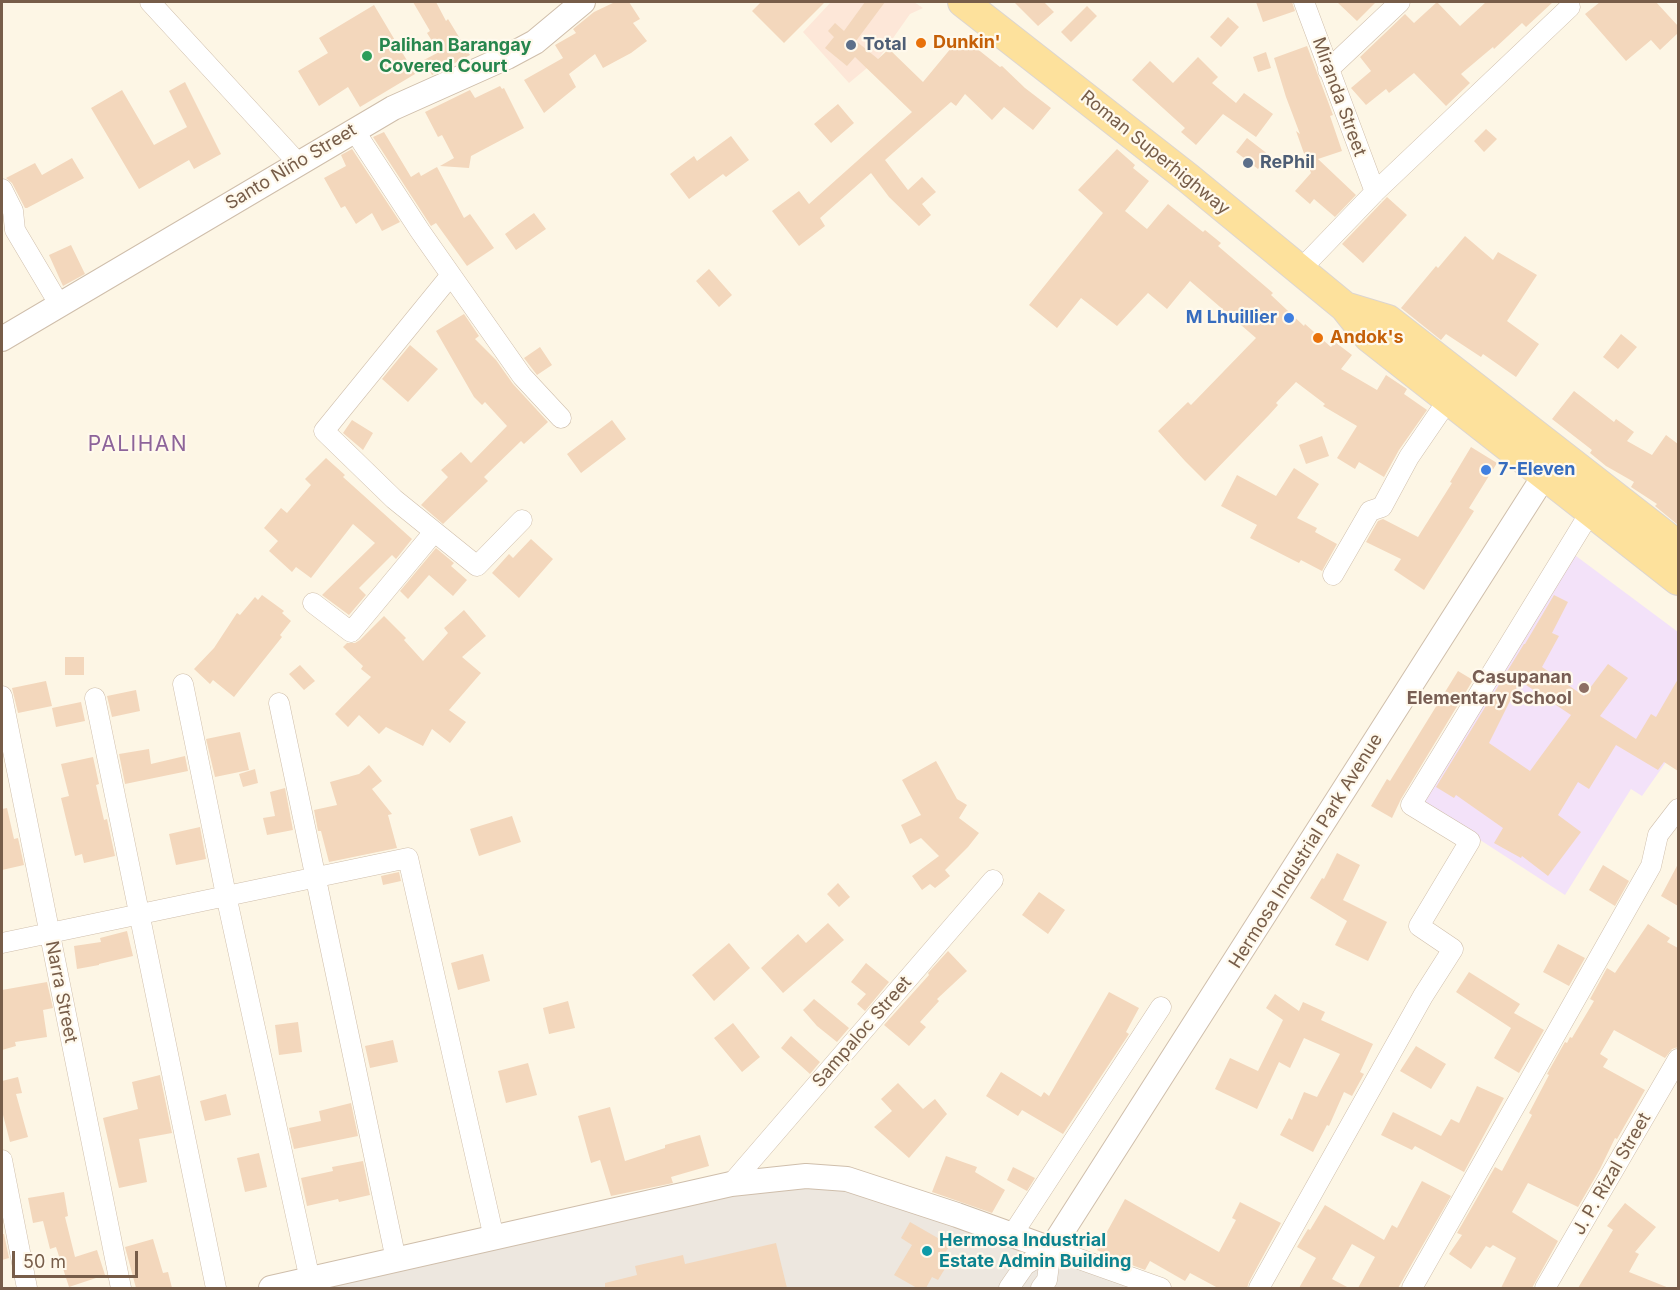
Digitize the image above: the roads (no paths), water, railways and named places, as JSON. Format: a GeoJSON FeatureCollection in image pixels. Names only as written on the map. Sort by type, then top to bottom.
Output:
{"type":"FeatureCollection","features":[{"type":"Feature","properties":{"kind":"main road","name":"Roman Superhighway"},"geometry":{"type":"LineString","coordinates":[[963,2],[1188,178],[1345,307],[1369,338],[1448,400],[1678,546]]}},
{"type":"Feature","properties":{"kind":"main road","name":"Roman Superhighway"},"geometry":{"type":"LineString","coordinates":[[1345,307],[1388,320],[1551,464],[1591,512],[1678,580]]}},
{"type":"Feature","properties":{"kind":"street"},"geometry":{"type":"LineString","coordinates":[[150,2],[298,164]]}},
{"type":"Feature","properties":{"kind":"street","name":"Santo Niño Street"},"geometry":{"type":"LineString","coordinates":[[2,339],[393,108],[507,57],[535,42],[583,2]]}},
{"type":"Feature","properties":{"kind":"street","name":"Miranda Street"},"geometry":{"type":"LineString","coordinates":[[1304,2],[1375,192]]}},
{"type":"Feature","properties":{"kind":"street"},"geometry":{"type":"LineString","coordinates":[[1328,70],[1400,2]]}},
{"type":"Feature","properties":{"kind":"street"},"geometry":{"type":"LineString","coordinates":[[1300,270],[1375,192],[1570,7]]}},
{"type":"Feature","properties":{"kind":"street"},"geometry":{"type":"LineString","coordinates":[[354,130],[522,376],[561,418]]}},
{"type":"Feature","properties":{"kind":"street"},"geometry":{"type":"LineString","coordinates":[[2,189],[12,211],[15,230],[59,304]]}},
{"type":"Feature","properties":{"kind":"street"},"geometry":{"type":"LineString","coordinates":[[451,275],[324,431],[394,499],[477,566],[522,520]]}},
{"type":"Feature","properties":{"kind":"street"},"geometry":{"type":"LineString","coordinates":[[1333,576],[1370,511],[1382,507],[1409,457],[1448,400]]}},
{"type":"Feature","properties":{"kind":"street","name":"Hermosa Industrial Park Avenue"},"geometry":{"type":"LineString","coordinates":[[1051,1249],[1551,464]]}},
{"type":"Feature","properties":{"kind":"street"},"geometry":{"type":"LineString","coordinates":[[1259,1288],[1423,996],[1453,949],[1419,926],[1470,841],[1410,806],[1591,512]]}},
{"type":"Feature","properties":{"kind":"street"},"geometry":{"type":"LineString","coordinates":[[312,603],[351,632],[434,532]]}},
{"type":"Feature","properties":{"kind":"street"},"geometry":{"type":"LineString","coordinates":[[183,684],[226,895],[310,1280]]}},
{"type":"Feature","properties":{"kind":"street","name":"Narra Street"},"geometry":{"type":"LineString","coordinates":[[2,696],[121,1288]]}},
{"type":"Feature","properties":{"kind":"street"},"geometry":{"type":"LineString","coordinates":[[95,698],[216,1288]]}},
{"type":"Feature","properties":{"kind":"street"},"geometry":{"type":"LineString","coordinates":[[279,704],[396,1260]]}},
{"type":"Feature","properties":{"kind":"street"},"geometry":{"type":"LineString","coordinates":[[1412,1288],[1651,866],[1658,835],[1678,809]]}},
{"type":"Feature","properties":{"kind":"street"},"geometry":{"type":"LineString","coordinates":[[2,943],[408,858],[494,1238]]}},
{"type":"Feature","properties":{"kind":"street","name":"Sampaloc Street"},"geometry":{"type":"LineString","coordinates":[[731,1184],[993,880]]}},
{"type":"Feature","properties":{"kind":"street"},"geometry":{"type":"LineString","coordinates":[[1012,1234],[1161,1007]]}},
{"type":"Feature","properties":{"kind":"street","name":"J. P. Rizal Street"},"geometry":{"type":"LineString","coordinates":[[1545,1288],[1678,1059]]}},
{"type":"Feature","properties":{"kind":"street"},"geometry":{"type":"LineString","coordinates":[[2,1160],[27,1288]]}},
{"type":"Feature","properties":{"kind":"street"},"geometry":{"type":"LineString","coordinates":[[271,1288],[731,1184],[806,1176],[847,1179],[1012,1234],[1161,1288]]}},
{"type":"Feature","properties":{"kind":"street"},"geometry":{"type":"LineString","coordinates":[[1009,1288],[1025,1265],[1051,1249]]}},
{"type":"Feature","properties":{"kind":"street"},"geometry":{"type":"LineString","coordinates":[[1041,1288],[1047,1280],[1051,1249]]}},
{"type":"Feature","properties":{"kind":"place","name":"Dunkin'"},"geometry":{"type":"Point","coordinates":[921,43]}},
{"type":"Feature","properties":{"kind":"place","name":"Total"},"geometry":{"type":"Point","coordinates":[851,45]}},
{"type":"Feature","properties":{"kind":"place","name":"Palihan Barangay Covered Court"},"geometry":{"type":"Point","coordinates":[367,56]}},
{"type":"Feature","properties":{"kind":"place","name":"RePhil"},"geometry":{"type":"Point","coordinates":[1248,163]}},
{"type":"Feature","properties":{"kind":"place","name":"M Lhuillier"},"geometry":{"type":"Point","coordinates":[1289,318]}},
{"type":"Feature","properties":{"kind":"place","name":"Andok's"},"geometry":{"type":"Point","coordinates":[1318,338]}},
{"type":"Feature","properties":{"kind":"place","name":"7-Eleven"},"geometry":{"type":"Point","coordinates":[1486,470]}},
{"type":"Feature","properties":{"kind":"place","name":"Casupanan Elementary School"},"geometry":{"type":"Point","coordinates":[1584,688]}},
{"type":"Feature","properties":{"kind":"place","name":"Hermosa Industrial Estate Admin Building"},"geometry":{"type":"Point","coordinates":[927,1251]}},
{"type":"Feature","properties":{"kind":"district","name":"PALIHAN"},"geometry":{"type":"Point","coordinates":[138,445]}}]}
